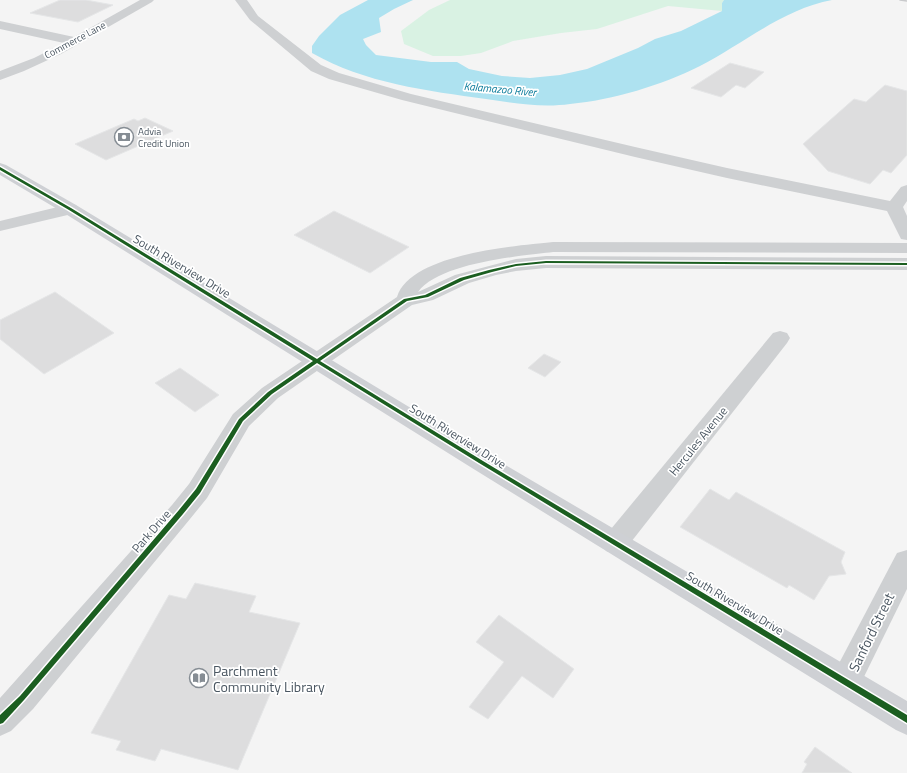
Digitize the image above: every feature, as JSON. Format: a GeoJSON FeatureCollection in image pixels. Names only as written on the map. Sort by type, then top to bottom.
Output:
{"type":"FeatureCollection","features":[{"type":"Feature","properties":{"kind":"street","name":"Commerce Lane"},"geometry":{"type":"LineString","coordinates":[[0,76],[33,62],[74,41],[148,0]]}},
{"type":"Feature","properties":{"kind":"street"},"geometry":{"type":"LineString","coordinates":[[241,0],[254,18],[316,68],[334,76],[407,96],[635,152],[727,173],[894,207]]}},
{"type":"Feature","properties":{"kind":"street"},"geometry":{"type":"LineString","coordinates":[[0,25],[74,41]]}},
{"type":"Feature","properties":{"kind":"street","name":"South Riverview Drive"},"geometry":{"type":"LineString","coordinates":[[0,168],[70,209],[907,719]]}},
{"type":"Feature","properties":{"kind":"street"},"geometry":{"type":"LineString","coordinates":[[894,207],[907,190]]}},
{"type":"Feature","properties":{"kind":"street"},"geometry":{"type":"LineString","coordinates":[[894,207],[907,235]]}},
{"type":"Feature","properties":{"kind":"street"},"geometry":{"type":"LineString","coordinates":[[0,226],[70,209]]}},
{"type":"Feature","properties":{"kind":"street"},"geometry":{"type":"LineString","coordinates":[[406,300],[411,286],[423,276],[441,268],[501,252],[545,248],[907,248]]}},
{"type":"Feature","properties":{"kind":"street"},"geometry":{"type":"LineString","coordinates":[[406,300],[426,296],[462,279],[491,271],[516,265],[546,262],[907,264]]}},
{"type":"Feature","properties":{"kind":"street","name":"Park Drive"},"geometry":{"type":"LineString","coordinates":[[0,720],[22,698],[198,491],[225,444],[241,420],[270,393],[406,300]]}},
{"type":"Feature","properties":{"kind":"street","name":"Hercules Avenue"},"geometry":{"type":"LineString","coordinates":[[616,543],[780,338]]}},
{"type":"Feature","properties":{"kind":"street","name":"Sanford Street"},"geometry":{"type":"LineString","coordinates":[[846,681],[907,561]]}},
{"type":"Feature","properties":{"kind":"green space"},"geometry":{"type":"Polygon","coordinates":[[[450,0],[724,0],[722,3],[722,11],[668,6],[597,29],[513,41],[481,53],[461,56],[433,56],[404,44],[401,31],[429,10],[450,0]]]}},
{"type":"Feature","properties":{"kind":"water","name":"Kalamazoo River"},"geometry":{"type":"Polygon","coordinates":[[[368,0],[413,0],[379,18],[381,32],[363,39],[366,45],[376,55],[431,62],[457,62],[469,69],[502,76],[530,78],[560,75],[587,69],[638,48],[655,39],[681,31],[722,11],[722,3],[724,0],[832,0],[797,11],[780,19],[700,66],[654,85],[637,91],[603,99],[570,104],[549,105],[507,102],[419,89],[375,79],[353,72],[312,53],[312,46],[319,36],[340,15],[368,0]]]}},
{"type":"Feature","properties":{"kind":"building"},"geometry":{"type":"Polygon","coordinates":[[[60,0],[86,0],[113,5],[78,22],[30,13],[60,0]]]}},
{"type":"Feature","properties":{"kind":"building"},"geometry":{"type":"Polygon","coordinates":[[[730,63],[764,72],[745,88],[736,85],[721,97],[691,88],[730,63]]]}},
{"type":"Feature","properties":{"kind":"building"},"geometry":{"type":"Polygon","coordinates":[[[885,85],[907,91],[907,155],[891,173],[883,170],[870,184],[828,171],[803,144],[854,99],[866,102],[885,85]]]}},
{"type":"Feature","properties":{"kind":"building","name":"Advia Credit Union"},"geometry":{"type":"Polygon","coordinates":[[[145,118],[173,131],[106,160],[75,144],[134,119],[138,121],[145,118]]]}},
{"type":"Feature","properties":{"kind":"building"},"geometry":{"type":"Polygon","coordinates":[[[334,211],[409,247],[370,273],[294,235],[334,211]]]}},
{"type":"Feature","properties":{"kind":"building"},"geometry":{"type":"Polygon","coordinates":[[[55,292],[114,333],[44,374],[0,339],[0,320],[55,292]]]}},
{"type":"Feature","properties":{"kind":"building"},"geometry":{"type":"Polygon","coordinates":[[[544,354],[561,362],[545,377],[528,368],[544,354]]]}},
{"type":"Feature","properties":{"kind":"building"},"geometry":{"type":"Polygon","coordinates":[[[180,368],[219,395],[195,412],[155,383],[180,368]]]}},
{"type":"Feature","properties":{"kind":"building"},"geometry":{"type":"Polygon","coordinates":[[[710,489],[729,500],[736,492],[845,552],[841,562],[846,574],[829,576],[814,600],[789,585],[787,588],[680,527],[710,489]]]}},
{"type":"Feature","properties":{"kind":"building","name":"Parchment Community Library"},"geometry":{"type":"Polygon","coordinates":[[[195,583],[256,596],[249,612],[300,623],[238,770],[161,749],[155,761],[116,750],[121,741],[91,733],[169,595],[186,599],[195,583]]]}},
{"type":"Feature","properties":{"kind":"building"},"geometry":{"type":"Polygon","coordinates":[[[499,615],[574,669],[553,698],[522,676],[488,719],[469,707],[504,662],[476,642],[499,615]]]}},
{"type":"Feature","properties":{"kind":"building"},"geometry":{"type":"Polygon","coordinates":[[[815,747],[852,773],[802,773],[807,764],[804,762],[815,747]]]}},
{"type":"Feature","properties":{"kind":"railway"},"geometry":{"type":"LineString","coordinates":[[900,0],[907,1]]}},
{"type":"Feature","properties":{"kind":"cycle path"},"geometry":{"type":"LineString","coordinates":[[0,168],[70,209],[481,462],[907,719]]}},
{"type":"Feature","properties":{"kind":"cycle path"},"geometry":{"type":"LineString","coordinates":[[0,720],[22,698],[198,491],[241,420],[270,393],[406,300],[426,296],[462,279],[491,271],[516,265],[546,262],[907,264]]}},
{"type":"Feature","properties":{"kind":"place","name":"Advia Credit Union"},"geometry":{"type":"Point","coordinates":[124,137]}},
{"type":"Feature","properties":{"kind":"place","name":"Parchment Community Library"},"geometry":{"type":"Point","coordinates":[199,678]}}]}
